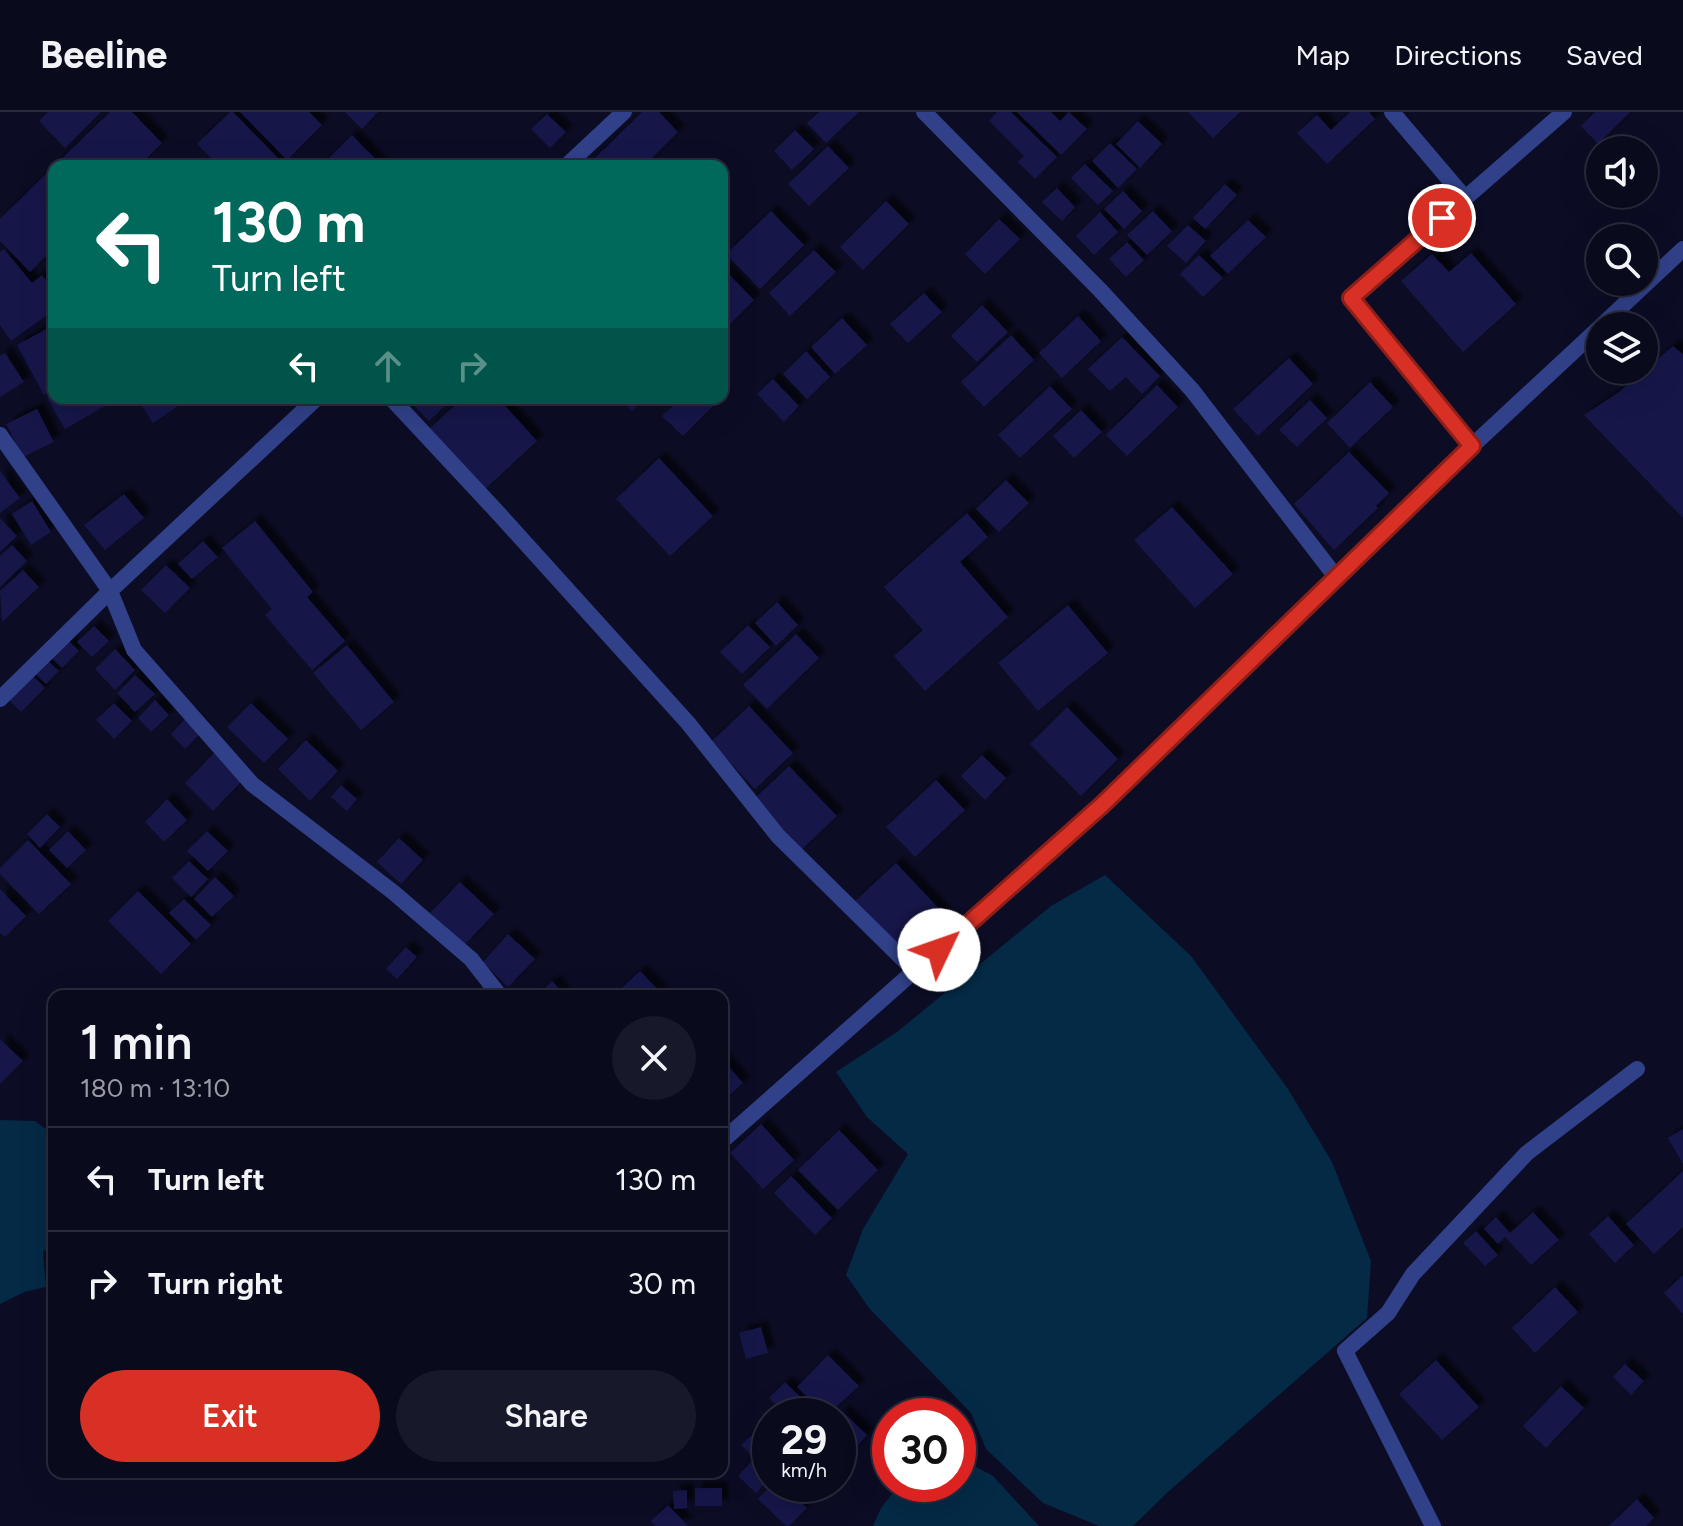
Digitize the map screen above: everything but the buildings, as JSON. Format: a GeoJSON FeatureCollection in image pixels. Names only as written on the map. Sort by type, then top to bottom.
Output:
{"type":"FeatureCollection","features":[{"type":"Feature","properties":{"kind":"street"},"geometry":{"type":"LineString","coordinates":[[572,160],[624,112]]}},
{"type":"Feature","properties":{"kind":"street"},"geometry":{"type":"LineString","coordinates":[[924,112],[1100,290],[1192,390],[1336,577]]}},
{"type":"Feature","properties":{"kind":"street"},"geometry":{"type":"LineString","coordinates":[[1392,112],[1465,198]]}},
{"type":"Feature","properties":{"kind":"street"},"geometry":{"type":"LineString","coordinates":[[1472,446],[1351,298],[1564,112]]}},
{"type":"Feature","properties":{"kind":"street"},"geometry":{"type":"LineString","coordinates":[[1615,312],[1683,249]]}},
{"type":"Feature","properties":{"kind":"street"},"geometry":{"type":"LineString","coordinates":[[728,1136],[1102,805],[1586,339]]}},
{"type":"Feature","properties":{"kind":"street"},"geometry":{"type":"LineString","coordinates":[[0,699],[110,591],[311,404]]}},
{"type":"Feature","properties":{"kind":"street"},"geometry":{"type":"LineString","coordinates":[[397,404],[688,723],[778,836],[915,971]]}},
{"type":"Feature","properties":{"kind":"street"},"geometry":{"type":"LineString","coordinates":[[0,435],[110,591],[134,650],[252,784],[393,892],[471,959],[495,990]]}},
{"type":"Feature","properties":{"kind":"street"},"geometry":{"type":"LineString","coordinates":[[1433,1526],[1345,1351],[1388,1313],[1413,1274],[1527,1153],[1637,1069]]}},
{"type":"Feature","properties":{"kind":"water"},"geometry":{"type":"Polygon","coordinates":[[[1105,875],[1191,956],[1288,1089],[1332,1162],[1371,1261],[1367,1318],[1133,1526],[1099,1526],[1043,1503],[986,1449],[976,1425],[976,1398],[956,1398],[869,1308],[846,1275],[863,1229],[908,1154],[867,1117],[836,1072],[897,1032],[1051,906],[1105,875]]]}},
{"type":"Feature","properties":{"kind":"water"},"geometry":{"type":"Polygon","coordinates":[[[0,1120],[35,1121],[48,1131],[48,1249],[43,1251],[46,1287],[24,1292],[0,1304],[0,1120]]]}},
{"type":"Feature","properties":{"kind":"water"},"geometry":{"type":"Polygon","coordinates":[[[976,1467],[993,1476],[1039,1526],[873,1526],[886,1502],[976,1502],[976,1467]]]}},
{"type":"Feature","properties":{"kind":"route"},"geometry":{"type":"LineString","coordinates":[[939,950],[1102,805],[1472,446],[1351,298],[1442,218]]}}]}
